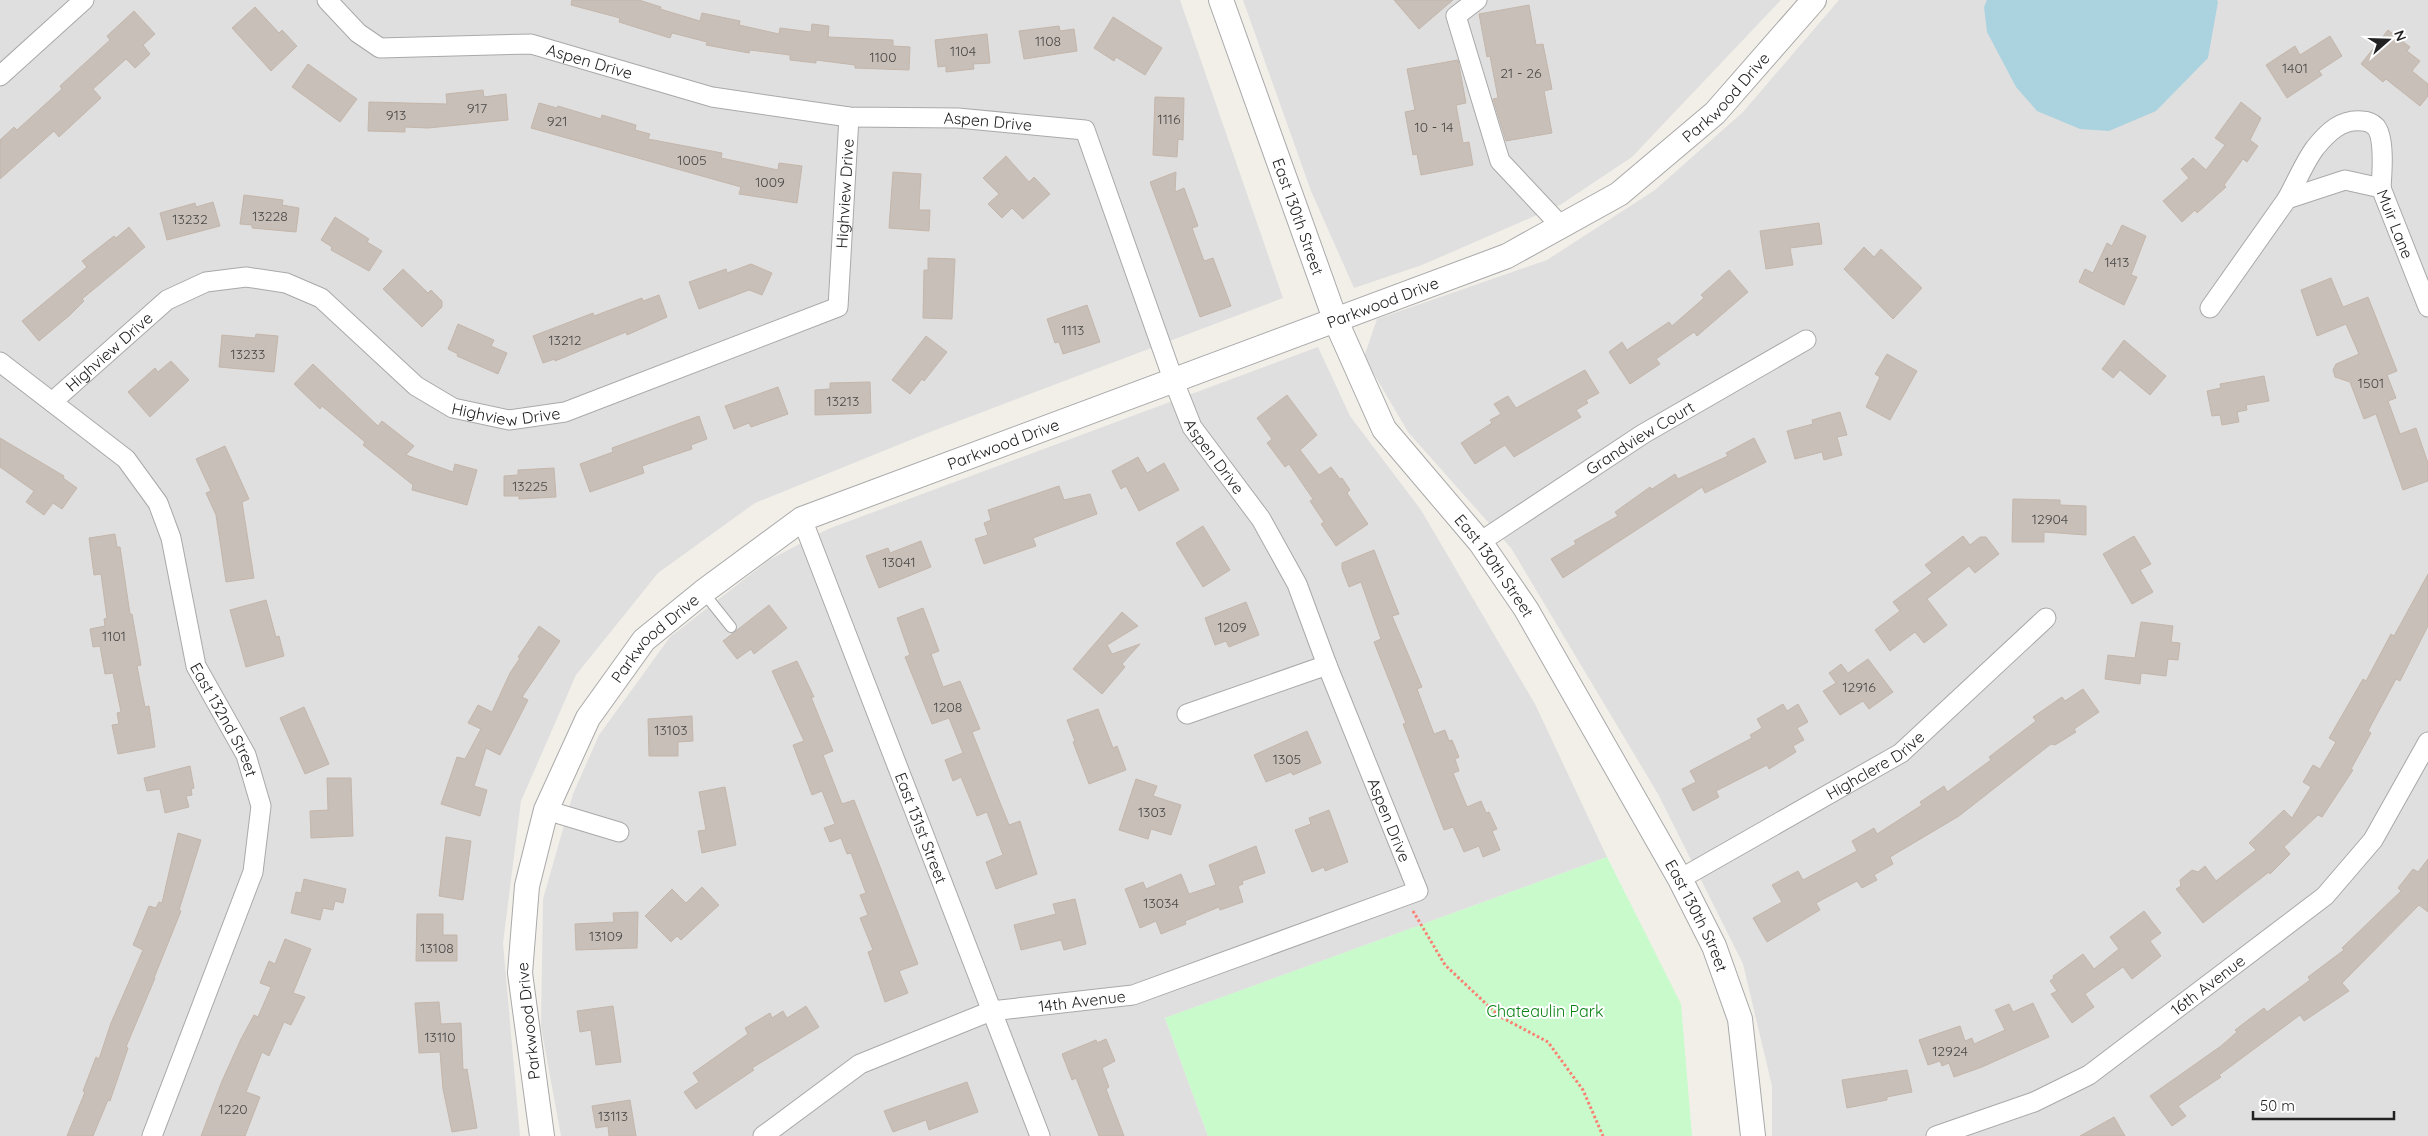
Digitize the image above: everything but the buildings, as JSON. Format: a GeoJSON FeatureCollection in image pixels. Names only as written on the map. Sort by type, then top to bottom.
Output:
{"type":"FeatureCollection","features":[{"type":"Feature","properties":{"kind":"street"},"geometry":{"type":"LineString","coordinates":[[0,76],[84,0]]}},
{"type":"Feature","properties":{"kind":"street","name":"Aspen Drive"},"geometry":{"type":"LineString","coordinates":[[327,0],[358,33],[380,48],[531,44],[712,97],[850,117],[958,118],[1085,130],[1173,379],[1192,427],[1261,519],[1292,576],[1411,893]]}},
{"type":"Feature","properties":{"kind":"street","name":"East 130th Street"},"geometry":{"type":"LineString","coordinates":[[1221,0],[1335,319],[1388,435],[1480,542],[1526,609],[1680,879],[1714,946],[1740,1019],[1753,1136]]}},
{"type":"Feature","properties":{"kind":"street"},"geometry":{"type":"LineString","coordinates":[[1477,0],[1456,16],[1500,161],[1561,226]]}},
{"type":"Feature","properties":{"kind":"street","name":"Parkwood Drive"},"geometry":{"type":"LineString","coordinates":[[542,1136],[520,973],[527,886],[546,810],[588,718],[644,640],[703,592],[802,520],[1173,379],[1507,256],[1619,194],[1715,113],[1814,0]]}},
{"type":"Feature","properties":{"kind":"street","name":"Highview Drive"},"geometry":{"type":"LineString","coordinates":[[52,402],[167,300],[206,282],[246,277],[286,283],[320,298],[416,386],[453,408],[509,420],[565,412],[838,306],[850,117]]}},
{"type":"Feature","properties":{"kind":"street"},"geometry":{"type":"LineString","coordinates":[[2210,308],[2287,199],[2314,150],[2329,132],[2341,123],[2351,120],[2367,121],[2376,128],[2382,151],[2382,188]]}},
{"type":"Feature","properties":{"kind":"street","name":"Muir Lane"},"geometry":{"type":"LineString","coordinates":[[2287,199],[2345,180],[2382,188],[2428,307]]}},
{"type":"Feature","properties":{"kind":"street","name":"Grandview Court"},"geometry":{"type":"LineString","coordinates":[[1480,542],[1643,434],[1806,340]]}},
{"type":"Feature","properties":{"kind":"street","name":"East 132nd Street"},"geometry":{"type":"LineString","coordinates":[[0,362],[126,459],[158,503],[171,538],[196,666],[246,755],[261,806],[253,872],[152,1136]]}},
{"type":"Feature","properties":{"kind":"street","name":"East 131st Street"},"geometry":{"type":"LineString","coordinates":[[802,520],[1040,1136]]}},
{"type":"Feature","properties":{"kind":"street","name":"Highclere Drive"},"geometry":{"type":"LineString","coordinates":[[1680,879],[1901,753],[2046,618]]}},
{"type":"Feature","properties":{"kind":"street"},"geometry":{"type":"LineString","coordinates":[[1187,714],[1327,665]]}},
{"type":"Feature","properties":{"kind":"street","name":"16th Avenue"},"geometry":{"type":"LineString","coordinates":[[1936,1136],[2034,1102],[2089,1074],[2326,896],[2373,840],[2423,763],[2428,742]]}},
{"type":"Feature","properties":{"kind":"street"},"geometry":{"type":"LineString","coordinates":[[546,810],[619,832]]}},
{"type":"Feature","properties":{"kind":"street","name":"14th Avenue"},"geometry":{"type":"LineString","coordinates":[[762,1136],[860,1064],[991,1011],[1133,995],[1411,893]]}},
{"type":"Feature","properties":{"kind":"lane"},"geometry":{"type":"LineString","coordinates":[[703,592],[731,627]]}},
{"type":"Feature","properties":{"kind":"path"},"geometry":{"type":"LineString","coordinates":[[1411,893],[1446,964],[1499,1016],[1548,1042],[1583,1090],[1603,1136]]}},
{"type":"Feature","properties":{"kind":"shaded area"},"geometry":{"type":"Polygon","coordinates":[[[0,0],[1180,0],[1283,298],[930,432],[755,503],[658,573],[576,675],[521,801],[503,943],[520,1136],[0,1136],[0,0]]]}},
{"type":"Feature","properties":{"kind":"shaded area"},"geometry":{"type":"Polygon","coordinates":[[[1243,0],[1781,0],[1632,157],[1560,205],[1422,265],[1354,288],[1311,191],[1243,0]]]}},
{"type":"Feature","properties":{"kind":"shaded area"},"geometry":{"type":"Polygon","coordinates":[[[1839,0],[2428,0],[2428,1136],[1772,1136],[1772,1086],[1743,964],[1658,794],[1511,548],[1408,432],[1364,357],[1377,319],[1547,260],[1655,190],[1743,112],[1839,0]]]}},
{"type":"Feature","properties":{"kind":"shaded area"},"geometry":{"type":"Polygon","coordinates":[[[1318,347],[1350,416],[1421,510],[1535,704],[1607,857],[1165,1018],[1208,1136],[561,1136],[541,1027],[543,899],[573,794],[599,735],[670,637],[769,560],[828,529],[1318,347]]]}},
{"type":"Feature","properties":{"kind":"green space","name":"Chateaulin Park"},"geometry":{"type":"Polygon","coordinates":[[[1607,857],[1681,1004],[1692,1136],[1208,1136],[1165,1018],[1607,857]]]}},
{"type":"Feature","properties":{"kind":"water"},"geometry":{"type":"Polygon","coordinates":[[[1987,0],[2217,0],[2218,2],[2208,58],[2156,111],[2109,131],[2080,129],[2037,111],[2016,87],[1987,32],[1984,7],[1987,0]]]}}]}
